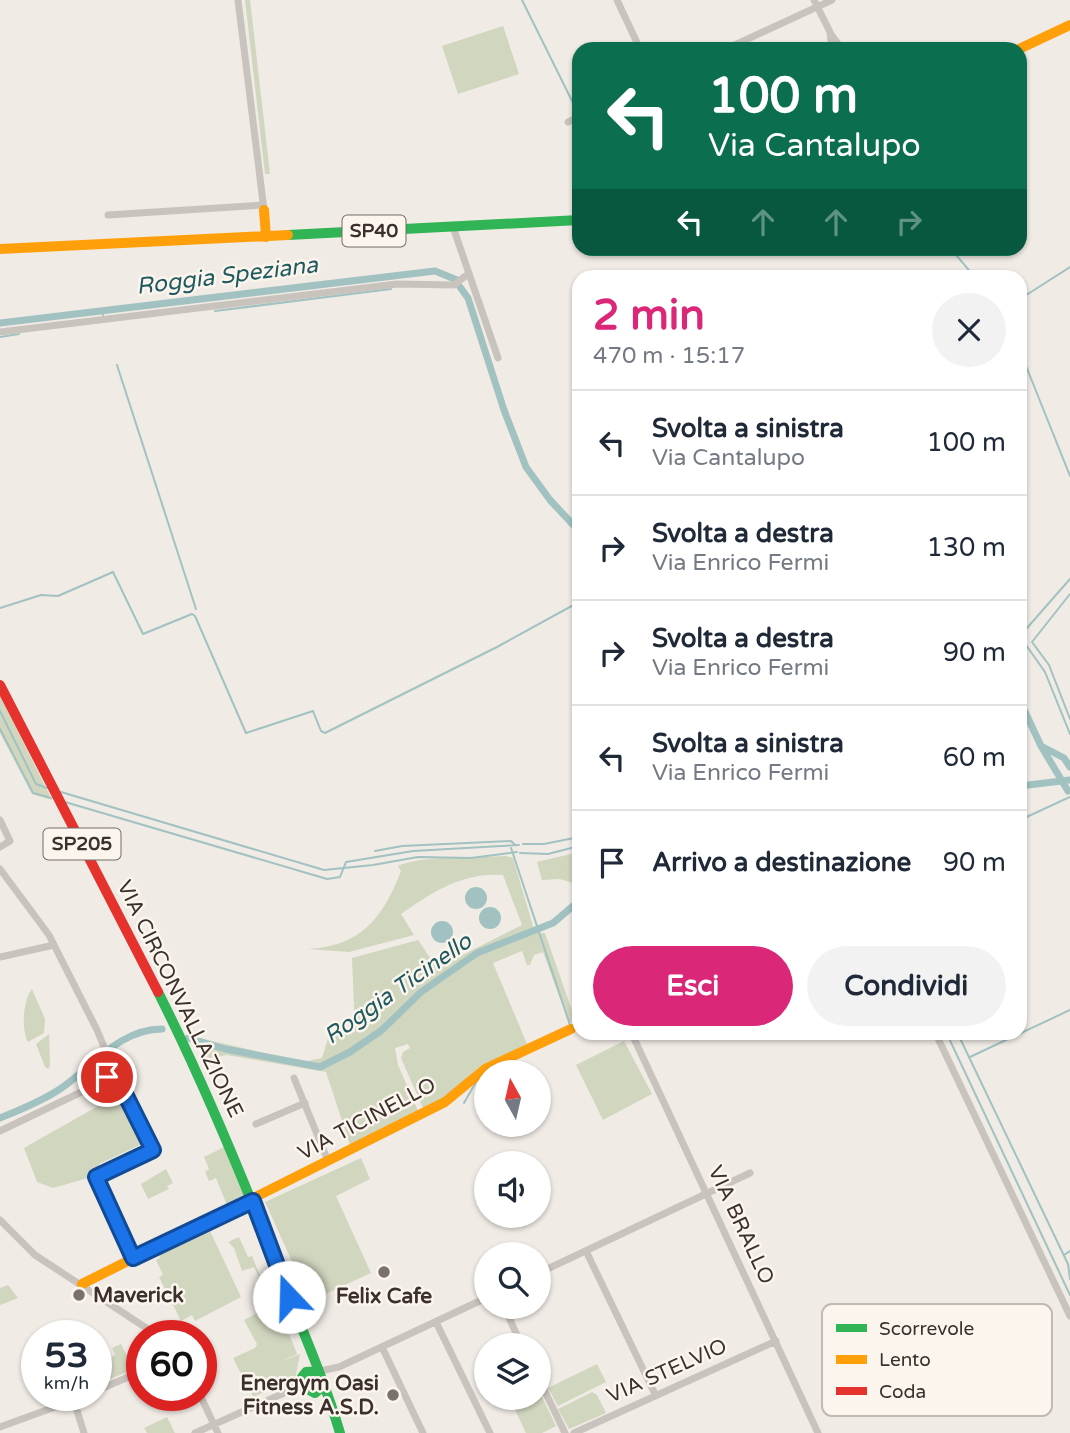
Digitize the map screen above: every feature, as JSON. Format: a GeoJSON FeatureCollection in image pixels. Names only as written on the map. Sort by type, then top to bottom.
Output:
{"type":"FeatureCollection","features":[{"type":"Feature","properties":{"kind":"main road"},"geometry":{"type":"LineString","coordinates":[[1027,45],[1070,25]]}},
{"type":"Feature","properties":{"kind":"main road"},"geometry":{"type":"LineString","coordinates":[[263,208],[266,237]]}},
{"type":"Feature","properties":{"kind":"main road","name":"SP40"},"geometry":{"type":"LineString","coordinates":[[0,249],[572,220]]}},
{"type":"Feature","properties":{"kind":"main road","name":"VIA CIRCONVALLAZIONE"},"geometry":{"type":"LineString","coordinates":[[0,685],[192,1059],[253,1201],[306,1340]]}},
{"type":"Feature","properties":{"kind":"main road","name":"VIA TICINELLO"},"geometry":{"type":"LineString","coordinates":[[82,1284],[253,1201],[445,1102],[485,1069],[571,1029]]}},
{"type":"Feature","properties":{"kind":"main road","name":"SP205"},"geometry":{"type":"LineString","coordinates":[[306,1340],[341,1433]]}},
{"type":"Feature","properties":{"kind":"main road","name":"SP205"},"geometry":{"type":"LineString","coordinates":[[306,1340],[302,1378],[309,1392],[334,1417]]}},
{"type":"Feature","properties":{"kind":"main road"},"geometry":{"type":"LineString","coordinates":[[302,1378],[310,1370],[322,1377],[318,1392],[309,1392]]}},
{"type":"Feature","properties":{"kind":"street"},"geometry":{"type":"LineString","coordinates":[[107,215],[263,208],[238,0]]}},
{"type":"Feature","properties":{"kind":"street"},"geometry":{"type":"LineString","coordinates":[[617,0],[637,42]]}},
{"type":"Feature","properties":{"kind":"street"},"geometry":{"type":"LineString","coordinates":[[740,42],[816,3],[832,0]]}},
{"type":"Feature","properties":{"kind":"street"},"geometry":{"type":"LineString","coordinates":[[816,3],[837,42]]}},
{"type":"Feature","properties":{"kind":"street"},"geometry":{"type":"LineString","coordinates":[[830,32],[831,42]]}},
{"type":"Feature","properties":{"kind":"street"},"geometry":{"type":"LineString","coordinates":[[568,122],[572,120]]}},
{"type":"Feature","properties":{"kind":"street"},"geometry":{"type":"LineString","coordinates":[[453,227],[498,358]]}},
{"type":"Feature","properties":{"kind":"street"},"geometry":{"type":"LineString","coordinates":[[0,332],[397,284],[454,285],[468,274]]}},
{"type":"Feature","properties":{"kind":"street"},"geometry":{"type":"LineString","coordinates":[[0,820],[10,841],[0,847]]}},
{"type":"Feature","properties":{"kind":"street"},"geometry":{"type":"LineString","coordinates":[[0,869],[54,945],[101,1039],[110,1069],[107,1077],[98,1084],[0,1131]]}},
{"type":"Feature","properties":{"kind":"street"},"geometry":{"type":"LineString","coordinates":[[0,957],[54,945]]}},
{"type":"Feature","properties":{"kind":"street","name":"VIA BRALLO"},"geometry":{"type":"LineString","coordinates":[[635,1040],[818,1433]]}},
{"type":"Feature","properties":{"kind":"street"},"geometry":{"type":"LineString","coordinates":[[939,1040],[1070,1316]]}},
{"type":"Feature","properties":{"kind":"street"},"geometry":{"type":"LineString","coordinates":[[107,1077],[122,1088],[153,1150],[96,1177],[133,1258]]}},
{"type":"Feature","properties":{"kind":"street"},"geometry":{"type":"LineString","coordinates":[[294,1078],[328,1161]]}},
{"type":"Feature","properties":{"kind":"street"},"geometry":{"type":"LineString","coordinates":[[256,1124],[305,1103]]}},
{"type":"Feature","properties":{"kind":"street"},"geometry":{"type":"LineString","coordinates":[[551,1267],[750,1172]]}},
{"type":"Feature","properties":{"kind":"street"},"geometry":{"type":"LineString","coordinates":[[0,1221],[35,1255],[135,1320]]}},
{"type":"Feature","properties":{"kind":"street"},"geometry":{"type":"LineString","coordinates":[[586,1251],[655,1394]]}},
{"type":"Feature","properties":{"kind":"street"},"geometry":{"type":"LineString","coordinates":[[322,1377],[474,1304]]}},
{"type":"Feature","properties":{"kind":"street"},"geometry":{"type":"LineString","coordinates":[[436,1322],[490,1433]]}},
{"type":"Feature","properties":{"kind":"street","name":"VIA STELVIO"},"geometry":{"type":"LineString","coordinates":[[574,1433],[776,1341]]}},
{"type":"Feature","properties":{"kind":"street"},"geometry":{"type":"LineString","coordinates":[[382,1347],[423,1433]]}},
{"type":"Feature","properties":{"kind":"street"},"geometry":{"type":"LineString","coordinates":[[195,1433],[284,1393],[302,1378]]}},
{"type":"Feature","properties":{"kind":"street"},"geometry":{"type":"LineString","coordinates":[[284,1393],[309,1392]]}},
{"type":"Feature","properties":{"kind":"street"},"geometry":{"type":"LineString","coordinates":[[551,1404],[565,1433]]}},
{"type":"Feature","properties":{"kind":"street"},"geometry":{"type":"LineString","coordinates":[[0,1427],[46,1411]]}},
{"type":"Feature","properties":{"kind":"street"},"geometry":{"type":"LineString","coordinates":[[77,1411],[84,1433]]}},
{"type":"Feature","properties":{"kind":"street"},"geometry":{"type":"LineString","coordinates":[[208,1411],[218,1433]]}},
{"type":"Feature","properties":{"kind":"green space"},"geometry":{"type":"Polygon","coordinates":[[[245,0],[250,0],[270,174],[265,174],[245,0]]]}},
{"type":"Feature","properties":{"kind":"green space"},"geometry":{"type":"Polygon","coordinates":[[[503,26],[519,74],[458,94],[442,46],[503,26]]]}},
{"type":"Feature","properties":{"kind":"green space"},"geometry":{"type":"Polygon","coordinates":[[[0,695],[52,800],[32,794],[0,733],[0,695]]]}},
{"type":"Feature","properties":{"kind":"green space"},"geometry":{"type":"Polygon","coordinates":[[[572,854],[572,883],[560,879],[542,880],[537,862],[572,854]]]}},
{"type":"Feature","properties":{"kind":"green space"},"geometry":{"type":"Polygon","coordinates":[[[506,856],[513,858],[535,933],[545,933],[572,1010],[572,1021],[569,1023],[543,952],[534,955],[530,965],[527,965],[522,951],[493,963],[527,1044],[494,1060],[474,1060],[474,1072],[448,1095],[423,1108],[401,1058],[403,1052],[410,1048],[408,1044],[395,1048],[398,1065],[418,1111],[350,1145],[326,1072],[226,1055],[205,1060],[195,1037],[303,1062],[322,1058],[329,1035],[355,1032],[352,958],[418,940],[437,968],[522,925],[503,875],[488,875],[449,885],[401,914],[414,935],[349,952],[308,949],[342,942],[368,926],[378,916],[394,888],[401,871],[398,866],[421,860],[506,856]]]}},
{"type":"Feature","properties":{"kind":"green space"},"geometry":{"type":"Polygon","coordinates":[[[32,989],[45,1019],[44,1033],[28,1042],[24,1030],[24,1015],[32,989]]]}},
{"type":"Feature","properties":{"kind":"green space"},"geometry":{"type":"Polygon","coordinates":[[[49,1034],[50,1066],[48,1069],[36,1044],[49,1034]]]}},
{"type":"Feature","properties":{"kind":"green space"},"geometry":{"type":"Polygon","coordinates":[[[624,1041],[652,1094],[603,1120],[576,1065],[624,1041]]]}},
{"type":"Feature","properties":{"kind":"green space"},"geometry":{"type":"Polygon","coordinates":[[[121,1093],[144,1143],[99,1164],[100,1169],[87,1174],[88,1178],[53,1188],[37,1182],[24,1148],[121,1093]]]}},
{"type":"Feature","properties":{"kind":"green space"},"geometry":{"type":"Polygon","coordinates":[[[224,1147],[245,1198],[229,1210],[216,1178],[209,1181],[205,1172],[209,1169],[204,1157],[224,1147]]]}},
{"type":"Feature","properties":{"kind":"green space"},"geometry":{"type":"Polygon","coordinates":[[[361,1158],[370,1179],[336,1196],[371,1273],[310,1301],[265,1202],[361,1158]]]}},
{"type":"Feature","properties":{"kind":"green space"},"geometry":{"type":"Polygon","coordinates":[[[166,1169],[173,1183],[167,1186],[169,1189],[148,1199],[141,1184],[166,1169]]]}},
{"type":"Feature","properties":{"kind":"green space"},"geometry":{"type":"Polygon","coordinates":[[[210,1231],[241,1297],[197,1320],[192,1315],[180,1320],[159,1277],[163,1275],[156,1260],[160,1258],[159,1255],[210,1231]]]}},
{"type":"Feature","properties":{"kind":"green space"},"geometry":{"type":"Polygon","coordinates":[[[239,1237],[248,1257],[252,1256],[266,1290],[264,1295],[257,1290],[263,1286],[254,1267],[242,1271],[234,1248],[228,1242],[239,1237]]]}},
{"type":"Feature","properties":{"kind":"green space"},"geometry":{"type":"Polygon","coordinates":[[[8,1285],[18,1298],[0,1305],[0,1288],[8,1285]]]}},
{"type":"Feature","properties":{"kind":"green space"},"geometry":{"type":"Polygon","coordinates":[[[277,1303],[297,1354],[279,1362],[300,1354],[295,1379],[253,1397],[233,1358],[255,1348],[257,1344],[244,1320],[277,1303]]]}},
{"type":"Feature","properties":{"kind":"green space"},"geometry":{"type":"Polygon","coordinates":[[[121,1344],[126,1354],[126,1372],[112,1378],[112,1356],[115,1355],[112,1348],[121,1344]]]}},
{"type":"Feature","properties":{"kind":"green space"},"geometry":{"type":"Polygon","coordinates":[[[597,1364],[606,1382],[558,1406],[551,1393],[551,1387],[597,1364]]]}},
{"type":"Feature","properties":{"kind":"green space"},"geometry":{"type":"Polygon","coordinates":[[[592,1392],[597,1395],[606,1413],[569,1429],[558,1409],[592,1392]]]}},
{"type":"Feature","properties":{"kind":"green space"},"geometry":{"type":"Polygon","coordinates":[[[515,1410],[548,1410],[556,1426],[542,1433],[526,1433],[515,1410]]]}},
{"type":"Feature","properties":{"kind":"green space"},"geometry":{"type":"Polygon","coordinates":[[[167,1417],[175,1433],[147,1433],[144,1428],[167,1417]]]}},
{"type":"Feature","properties":{"kind":"water"},"geometry":{"type":"Polygon","coordinates":[[[476,887],[484,890],[487,898],[484,906],[476,909],[468,906],[465,898],[468,890],[476,887]]]}},
{"type":"Feature","properties":{"kind":"water"},"geometry":{"type":"Polygon","coordinates":[[[490,907],[498,910],[501,918],[498,926],[490,929],[482,926],[479,918],[482,910],[490,907]]]}},
{"type":"Feature","properties":{"kind":"water"},"geometry":{"type":"Polygon","coordinates":[[[442,921],[450,924],[453,932],[450,940],[442,943],[434,940],[431,932],[434,924],[442,921]]]}},
{"type":"Feature","properties":{"kind":"waterway"},"geometry":{"type":"LineString","coordinates":[[522,0],[572,101]]}},
{"type":"Feature","properties":{"kind":"waterway"},"geometry":{"type":"LineString","coordinates":[[957,256],[969,270]]}},
{"type":"Feature","properties":{"kind":"waterway"},"geometry":{"type":"LineString","coordinates":[[1027,295],[1070,267]]}},
{"type":"Feature","properties":{"kind":"waterway","name":"Roggia Speziana"},"geometry":{"type":"LineString","coordinates":[[0,323],[435,271],[457,280]]}},
{"type":"Feature","properties":{"kind":"waterway","name":"Roggia Speziana"},"geometry":{"type":"LineString","coordinates":[[460,287],[468,298],[504,410],[526,467],[550,500],[572,524]]}},
{"type":"Feature","properties":{"kind":"waterway"},"geometry":{"type":"LineString","coordinates":[[215,311],[391,289]]}},
{"type":"Feature","properties":{"kind":"waterway","name":"Roggia Speziana"},"geometry":{"type":"LineString","coordinates":[[102,311],[103,315]]}},
{"type":"Feature","properties":{"kind":"waterway"},"geometry":{"type":"LineString","coordinates":[[0,337],[19,334]]}},
{"type":"Feature","properties":{"kind":"waterway"},"geometry":{"type":"LineString","coordinates":[[117,365],[196,609]]}},
{"type":"Feature","properties":{"kind":"waterway"},"geometry":{"type":"LineString","coordinates":[[1027,368],[1070,476]]}},
{"type":"Feature","properties":{"kind":"waterway"},"geometry":{"type":"LineString","coordinates":[[0,608],[41,595],[58,596],[113,572],[143,634],[192,614],[195,616],[246,733],[313,711],[321,731],[325,733],[497,647],[572,606]]}},
{"type":"Feature","properties":{"kind":"waterway"},"geometry":{"type":"LineString","coordinates":[[1027,628],[1070,579]]}},
{"type":"Feature","properties":{"kind":"waterway"},"geometry":{"type":"LineString","coordinates":[[1070,594],[1032,642],[1049,665],[1070,719]]}},
{"type":"Feature","properties":{"kind":"waterway"},"geometry":{"type":"LineString","coordinates":[[1027,646],[1045,672],[1070,734]]}},
{"type":"Feature","properties":{"kind":"waterway"},"geometry":{"type":"LineString","coordinates":[[0,711],[36,784],[47,788]]}},
{"type":"Feature","properties":{"kind":"waterway","name":"Roggia Speziana"},"geometry":{"type":"LineString","coordinates":[[1027,716],[1041,746],[1068,791]]}},
{"type":"Feature","properties":{"kind":"waterway"},"geometry":{"type":"LineString","coordinates":[[0,729],[33,793],[51,798]]}},
{"type":"Feature","properties":{"kind":"waterway"},"geometry":{"type":"LineString","coordinates":[[1041,746],[1064,758],[1070,767]]}},
{"type":"Feature","properties":{"kind":"waterway","name":"Roggia Ticinello"},"geometry":{"type":"LineString","coordinates":[[1027,785],[1070,780]]}},
{"type":"Feature","properties":{"kind":"waterway"},"geometry":{"type":"LineString","coordinates":[[61,792],[324,870],[418,857],[471,858],[517,852]]}},
{"type":"Feature","properties":{"kind":"waterway"},"geometry":{"type":"LineString","coordinates":[[1027,817],[1070,797]]}},
{"type":"Feature","properties":{"kind":"waterway"},"geometry":{"type":"LineString","coordinates":[[65,802],[327,879],[340,877],[346,862],[413,851],[519,845]]}},
{"type":"Feature","properties":{"kind":"waterway"},"geometry":{"type":"LineString","coordinates":[[523,844],[544,844],[572,838]]}},
{"type":"Feature","properties":{"kind":"waterway"},"geometry":{"type":"LineString","coordinates":[[375,851],[402,846],[511,841],[515,845]]}},
{"type":"Feature","properties":{"kind":"waterway"},"geometry":{"type":"LineString","coordinates":[[511,848],[570,1025]]}},
{"type":"Feature","properties":{"kind":"waterway"},"geometry":{"type":"LineString","coordinates":[[520,853],[548,854],[572,848]]}},
{"type":"Feature","properties":{"kind":"waterway","name":"Roggia Ticinello"},"geometry":{"type":"LineString","coordinates":[[188,1038],[225,1049],[320,1067],[350,1052],[382,1030],[421,992],[477,953],[553,923],[572,907]]}},
{"type":"Feature","properties":{"kind":"waterway"},"geometry":{"type":"LineString","coordinates":[[1027,1030],[1070,1010]]}},
{"type":"Feature","properties":{"kind":"waterway","name":"Roggia Ticinello"},"geometry":{"type":"LineString","coordinates":[[0,1118],[60,1089],[120,1042],[133,1035],[162,1029]]}},
{"type":"Feature","properties":{"kind":"waterway"},"geometry":{"type":"LineString","coordinates":[[950,1040],[1070,1295]]}},
{"type":"Feature","properties":{"kind":"waterway"},"geometry":{"type":"LineString","coordinates":[[961,1040],[1068,1264],[1070,1279]]}},
{"type":"Feature","properties":{"kind":"waterway"},"geometry":{"type":"LineString","coordinates":[[970,1057],[1006,1040]]}},
{"type":"Feature","properties":{"kind":"waterway"},"geometry":{"type":"LineString","coordinates":[[464,1103],[474,1086]]}},
{"type":"Feature","properties":{"kind":"waterway"},"geometry":{"type":"LineString","coordinates":[[1064,1255],[1070,1251]]}},
{"type":"Feature","properties":{"kind":"traffic: fast"},"geometry":{"type":"LineString","coordinates":[[288,235],[572,220]]}},
{"type":"Feature","properties":{"kind":"traffic: fast"},"geometry":{"type":"LineString","coordinates":[[158,992],[193,1064],[240,1173],[314,1358],[340,1433]]}},
{"type":"Feature","properties":{"kind":"traffic: fast"},"geometry":{"type":"LineString","coordinates":[[319,1371],[306,1372],[302,1377],[302,1386],[315,1393],[325,1384]]}},
{"type":"Feature","properties":{"kind":"traffic: slow"},"geometry":{"type":"LineString","coordinates":[[1027,45],[1070,25]]}},
{"type":"Feature","properties":{"kind":"traffic: slow"},"geometry":{"type":"LineString","coordinates":[[264,210],[266,237]]}},
{"type":"Feature","properties":{"kind":"traffic: slow"},"geometry":{"type":"LineString","coordinates":[[0,249],[288,235]]}},
{"type":"Feature","properties":{"kind":"traffic: slow"},"geometry":{"type":"LineString","coordinates":[[82,1284],[445,1102],[485,1069],[571,1029]]}},
{"type":"Feature","properties":{"kind":"traffic: jam"},"geometry":{"type":"LineString","coordinates":[[0,685],[158,992]]}},
{"type":"Feature","properties":{"kind":"place","name":"Felix Cafe"},"geometry":{"type":"Point","coordinates":[384,1272]}},
{"type":"Feature","properties":{"kind":"place","name":"Maverick"},"geometry":{"type":"Point","coordinates":[79,1295]}},
{"type":"Feature","properties":{"kind":"place","name":"Energym Oasi Fitness A.S.D."},"geometry":{"type":"Point","coordinates":[393,1395]}},
{"type":"Feature","properties":{"kind":"route"},"geometry":{"type":"LineString","coordinates":[[107,1077],[122,1088],[153,1150],[96,1177],[133,1258],[253,1201],[289,1297]]}}]}
